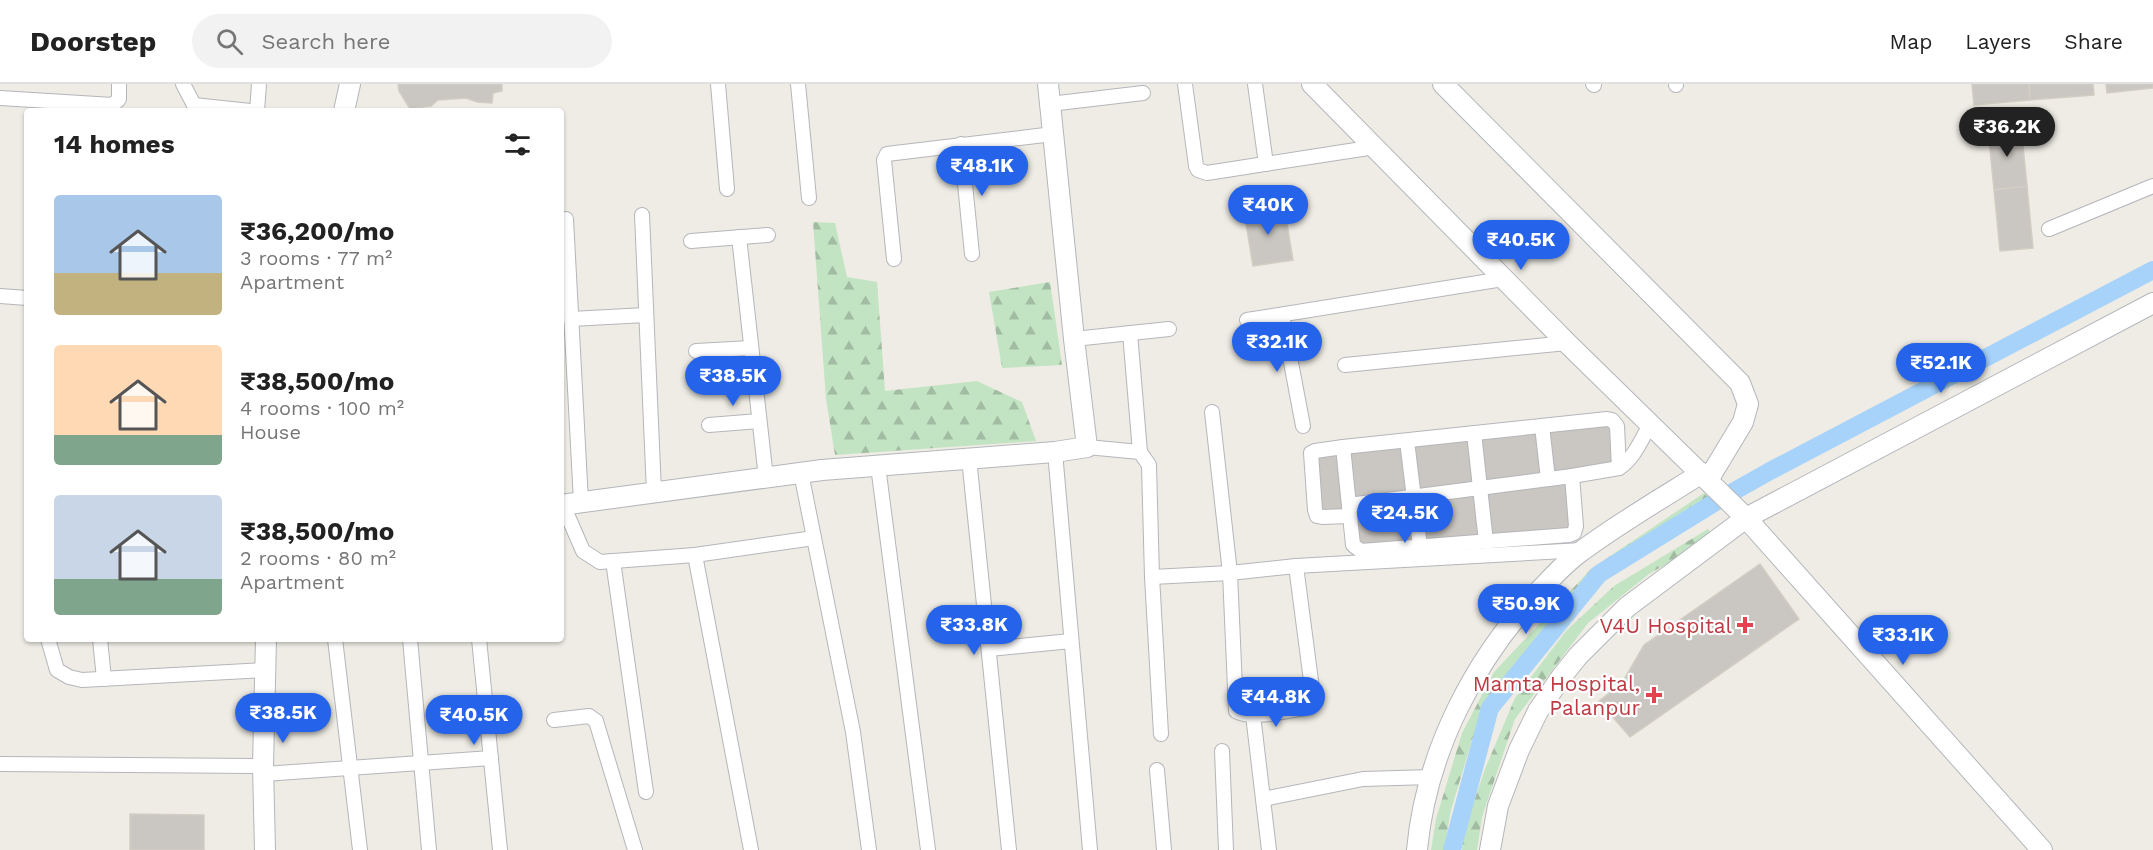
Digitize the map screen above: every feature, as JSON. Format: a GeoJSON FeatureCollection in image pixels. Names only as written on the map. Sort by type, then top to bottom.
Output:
{"type":"FeatureCollection","features":[{"type":"Feature","properties":{"kind":"street"},"geometry":{"type":"LineString","coordinates":[[0,98],[113,105],[119,99],[119,84]]}},
{"type":"Feature","properties":{"kind":"street"},"geometry":{"type":"LineString","coordinates":[[183,84],[194,105]]}},
{"type":"Feature","properties":{"kind":"street"},"geometry":{"type":"LineString","coordinates":[[194,105],[195,84]]}},
{"type":"Feature","properties":{"kind":"street"},"geometry":{"type":"LineString","coordinates":[[257,108],[259,84]]}},
{"type":"Feature","properties":{"kind":"street"},"geometry":{"type":"LineString","coordinates":[[345,108],[350,84]]}},
{"type":"Feature","properties":{"kind":"street"},"geometry":{"type":"LineString","coordinates":[[718,84],[728,189]]}},
{"type":"Feature","properties":{"kind":"street"},"geometry":{"type":"LineString","coordinates":[[798,84],[809,198]]}},
{"type":"Feature","properties":{"kind":"street"},"geometry":{"type":"LineString","coordinates":[[1048,84],[1087,447]]}},
{"type":"Feature","properties":{"kind":"street"},"geometry":{"type":"LineString","coordinates":[[1185,84],[1198,170],[1207,173],[1376,147]]}},
{"type":"Feature","properties":{"kind":"street"},"geometry":{"type":"LineString","coordinates":[[1255,84],[1266,164]]}},
{"type":"Feature","properties":{"kind":"street"},"geometry":{"type":"LineString","coordinates":[[1312,84],[1503,279],[1741,514],[2042,850]]}},
{"type":"Feature","properties":{"kind":"street"},"geometry":{"type":"LineString","coordinates":[[1417,850],[1431,777],[1454,717],[1476,674],[1525,605],[1582,550],[1710,482],[1743,422],[1748,404],[1740,383],[1443,84]]}},
{"type":"Feature","properties":{"kind":"street"},"geometry":{"type":"LineString","coordinates":[[1050,104],[1143,93]]}},
{"type":"Feature","properties":{"kind":"street"},"geometry":{"type":"LineString","coordinates":[[194,105],[222,108]]}},
{"type":"Feature","properties":{"kind":"street"},"geometry":{"type":"LineString","coordinates":[[894,259],[884,160],[887,154],[1053,134]]}},
{"type":"Feature","properties":{"kind":"street"},"geometry":{"type":"LineString","coordinates":[[961,144],[972,254]]}},
{"type":"Feature","properties":{"kind":"street"},"geometry":{"type":"LineString","coordinates":[[2049,229],[2153,186]]}},
{"type":"Feature","properties":{"kind":"street"},"geometry":{"type":"LineString","coordinates":[[642,215],[654,492]]}},
{"type":"Feature","properties":{"kind":"street"},"geometry":{"type":"LineString","coordinates":[[566,219],[571,319],[568,504],[583,551],[600,562],[695,555],[814,538]]}},
{"type":"Feature","properties":{"kind":"street"},"geometry":{"type":"LineString","coordinates":[[691,241],[768,235]]}},
{"type":"Feature","properties":{"kind":"street"},"geometry":{"type":"LineString","coordinates":[[739,237],[766,478]]}},
{"type":"Feature","properties":{"kind":"street"},"geometry":{"type":"LineString","coordinates":[[1247,320],[1503,279]]}},
{"type":"Feature","properties":{"kind":"street"},"geometry":{"type":"LineString","coordinates":[[0,296],[24,298]]}},
{"type":"Feature","properties":{"kind":"street"},"geometry":{"type":"LineString","coordinates":[[1490,850],[1498,806],[1519,750],[1538,711],[1562,676],[1598,634],[1627,607],[1741,514],[2153,303]]}},
{"type":"Feature","properties":{"kind":"street"},"geometry":{"type":"LineString","coordinates":[[571,319],[646,315]]}},
{"type":"Feature","properties":{"kind":"street"},"geometry":{"type":"LineString","coordinates":[[1282,315],[1303,426]]}},
{"type":"Feature","properties":{"kind":"street"},"geometry":{"type":"LineString","coordinates":[[1074,339],[1169,329]]}},
{"type":"Feature","properties":{"kind":"street"},"geometry":{"type":"LineString","coordinates":[[1130,333],[1140,452],[1149,465],[1152,576],[1161,734]]}},
{"type":"Feature","properties":{"kind":"street"},"geometry":{"type":"LineString","coordinates":[[1345,365],[1567,343]]}},
{"type":"Feature","properties":{"kind":"street"},"geometry":{"type":"LineString","coordinates":[[696,351],[751,348]]}},
{"type":"Feature","properties":{"kind":"street"},"geometry":{"type":"LineString","coordinates":[[1212,412],[1230,573],[1236,711],[1242,714],[1253,715],[1305,708],[1310,704],[1313,696],[1296,566]]}},
{"type":"Feature","properties":{"kind":"street"},"geometry":{"type":"LineString","coordinates":[[1619,468],[1617,426],[1612,420],[1343,447],[1311,453],[1315,510],[1317,516],[1322,517],[1414,496],[1619,468],[1630,457],[1651,423]]}},
{"type":"Feature","properties":{"kind":"street"},"geometry":{"type":"LineString","coordinates":[[709,425],[759,421]]}},
{"type":"Feature","properties":{"kind":"street"},"geometry":{"type":"LineString","coordinates":[[1542,426],[1548,479]]}},
{"type":"Feature","properties":{"kind":"street"},"geometry":{"type":"LineString","coordinates":[[1474,434],[1486,542]]}},
{"type":"Feature","properties":{"kind":"street"},"geometry":{"type":"LineString","coordinates":[[1407,441],[1420,547]]}},
{"type":"Feature","properties":{"kind":"street"},"geometry":{"type":"LineString","coordinates":[[568,504],[801,473],[1055,452],[1087,447],[1140,452]]}},
{"type":"Feature","properties":{"kind":"street"},"geometry":{"type":"LineString","coordinates":[[1343,447],[1353,544],[1361,551],[1569,535],[1574,533],[1576,526],[1572,476]]}},
{"type":"Feature","properties":{"kind":"street"},"geometry":{"type":"LineString","coordinates":[[1055,452],[1090,850]]}},
{"type":"Feature","properties":{"kind":"street"},"geometry":{"type":"LineString","coordinates":[[969,458],[1009,850]]}},
{"type":"Feature","properties":{"kind":"street"},"geometry":{"type":"LineString","coordinates":[[878,466],[928,850]]}},
{"type":"Feature","properties":{"kind":"street"},"geometry":{"type":"LineString","coordinates":[[801,473],[853,732],[869,850]]}},
{"type":"Feature","properties":{"kind":"street"},"geometry":{"type":"LineString","coordinates":[[1152,576],[1582,550]]}},
{"type":"Feature","properties":{"kind":"street"},"geometry":{"type":"LineString","coordinates":[[695,555],[751,850]]}},
{"type":"Feature","properties":{"kind":"street"},"geometry":{"type":"LineString","coordinates":[[613,561],[646,792]]}},
{"type":"Feature","properties":{"kind":"street"},"geometry":{"type":"LineString","coordinates":[[989,649],[1071,641]]}},
{"type":"Feature","properties":{"kind":"street"},"geometry":{"type":"LineString","coordinates":[[49,642],[57,670],[69,677],[82,680],[265,670]]}},
{"type":"Feature","properties":{"kind":"street"},"geometry":{"type":"LineString","coordinates":[[100,642],[104,679]]}},
{"type":"Feature","properties":{"kind":"street"},"geometry":{"type":"LineString","coordinates":[[265,850],[263,770],[266,642]]}},
{"type":"Feature","properties":{"kind":"street"},"geometry":{"type":"LineString","coordinates":[[335,642],[360,850]]}},
{"type":"Feature","properties":{"kind":"street"},"geometry":{"type":"LineString","coordinates":[[410,642],[429,850]]}},
{"type":"Feature","properties":{"kind":"street"},"geometry":{"type":"LineString","coordinates":[[479,642],[500,850]]}},
{"type":"Feature","properties":{"kind":"street"},"geometry":{"type":"LineString","coordinates":[[1253,715],[1269,850]]}},
{"type":"Feature","properties":{"kind":"street"},"geometry":{"type":"LineString","coordinates":[[554,720],[589,716],[596,721],[635,850]]}},
{"type":"Feature","properties":{"kind":"street"},"geometry":{"type":"LineString","coordinates":[[1222,751],[1226,850]]}},
{"type":"Feature","properties":{"kind":"street"},"geometry":{"type":"LineString","coordinates":[[0,764],[263,770],[350,768],[491,758]]}},
{"type":"Feature","properties":{"kind":"street"},"geometry":{"type":"LineString","coordinates":[[1157,770],[1164,850]]}},
{"type":"Feature","properties":{"kind":"street"},"geometry":{"type":"LineString","coordinates":[[1263,799],[1363,779],[1431,777]]}},
{"type":"Feature","properties":{"kind":"green space"},"geometry":{"type":"Polygon","coordinates":[[[813,222],[835,223],[847,277],[877,282],[885,391],[977,381],[1022,402],[1036,441],[835,455],[826,399],[813,222]]]}},
{"type":"Feature","properties":{"kind":"green space"},"geometry":{"type":"Polygon","coordinates":[[[1050,282],[1062,365],[1002,368],[989,292],[1050,282]]]}},
{"type":"Feature","properties":{"kind":"green space"},"geometry":{"type":"Polygon","coordinates":[[[1704,493],[1710,499],[1593,573],[1490,698],[1473,737],[1451,810],[1444,850],[1431,850],[1436,819],[1462,733],[1494,672],[1591,569],[1704,493]]]}},
{"type":"Feature","properties":{"kind":"green space"},"geometry":{"type":"Polygon","coordinates":[[[1708,529],[1713,537],[1649,574],[1588,623],[1515,719],[1482,817],[1477,850],[1462,850],[1464,831],[1485,769],[1515,698],[1566,631],[1614,586],[1708,529]]]}},
{"type":"Feature","properties":{"kind":"building"},"geometry":{"type":"Polygon","coordinates":[[[398,84],[502,84],[502,91],[493,93],[492,103],[477,102],[466,98],[438,100],[431,106],[409,108],[399,91],[398,84]]]}},
{"type":"Feature","properties":{"kind":"building"},"geometry":{"type":"Polygon","coordinates":[[[1972,84],[2029,84],[2030,100],[1974,105],[1972,84]]]}},
{"type":"Feature","properties":{"kind":"building"},"geometry":{"type":"Polygon","coordinates":[[[2029,84],[2093,84],[2094,95],[2030,100],[2029,84]]]}},
{"type":"Feature","properties":{"kind":"building"},"geometry":{"type":"Polygon","coordinates":[[[2106,84],[2153,84],[2153,88],[2107,93],[2106,84]]]}},
{"type":"Feature","properties":{"kind":"building"},"geometry":{"type":"Polygon","coordinates":[[[2021,126],[2027,186],[1994,190],[1988,129],[2021,126]]]}},
{"type":"Feature","properties":{"kind":"building"},"geometry":{"type":"Polygon","coordinates":[[[2027,186],[2033,248],[2000,251],[1994,190],[2027,186]]]}},
{"type":"Feature","properties":{"kind":"building"},"geometry":{"type":"Polygon","coordinates":[[[1284,206],[1293,260],[1253,266],[1244,212],[1284,206]]]}},
{"type":"Feature","properties":{"kind":"building"},"geometry":{"type":"Polygon","coordinates":[[[1616,419],[1619,468],[1572,476],[1576,535],[1353,545],[1350,516],[1315,510],[1315,451],[1616,419]]]}},
{"type":"Feature","properties":{"kind":"building"},"geometry":{"type":"Polygon","coordinates":[[[1760,564],[1799,619],[1630,737],[1599,701],[1622,683],[1644,645],[1760,564]]]}},
{"type":"Feature","properties":{"kind":"building"},"geometry":{"type":"Polygon","coordinates":[[[130,814],[204,815],[204,850],[130,850],[130,814]]]}},
{"type":"Feature","properties":{"kind":"waterway"},"geometry":{"type":"LineString","coordinates":[[1452,850],[1490,708],[1599,574],[1770,471],[2153,270]]}},
{"type":"Feature","properties":{"kind":"place","name":"V4U Hospital"},"geometry":{"type":"Point","coordinates":[1745,625]}},
{"type":"Feature","properties":{"kind":"place","name":"Mamta Hospital, Palanpur"},"geometry":{"type":"Point","coordinates":[1654,695]}}]}
